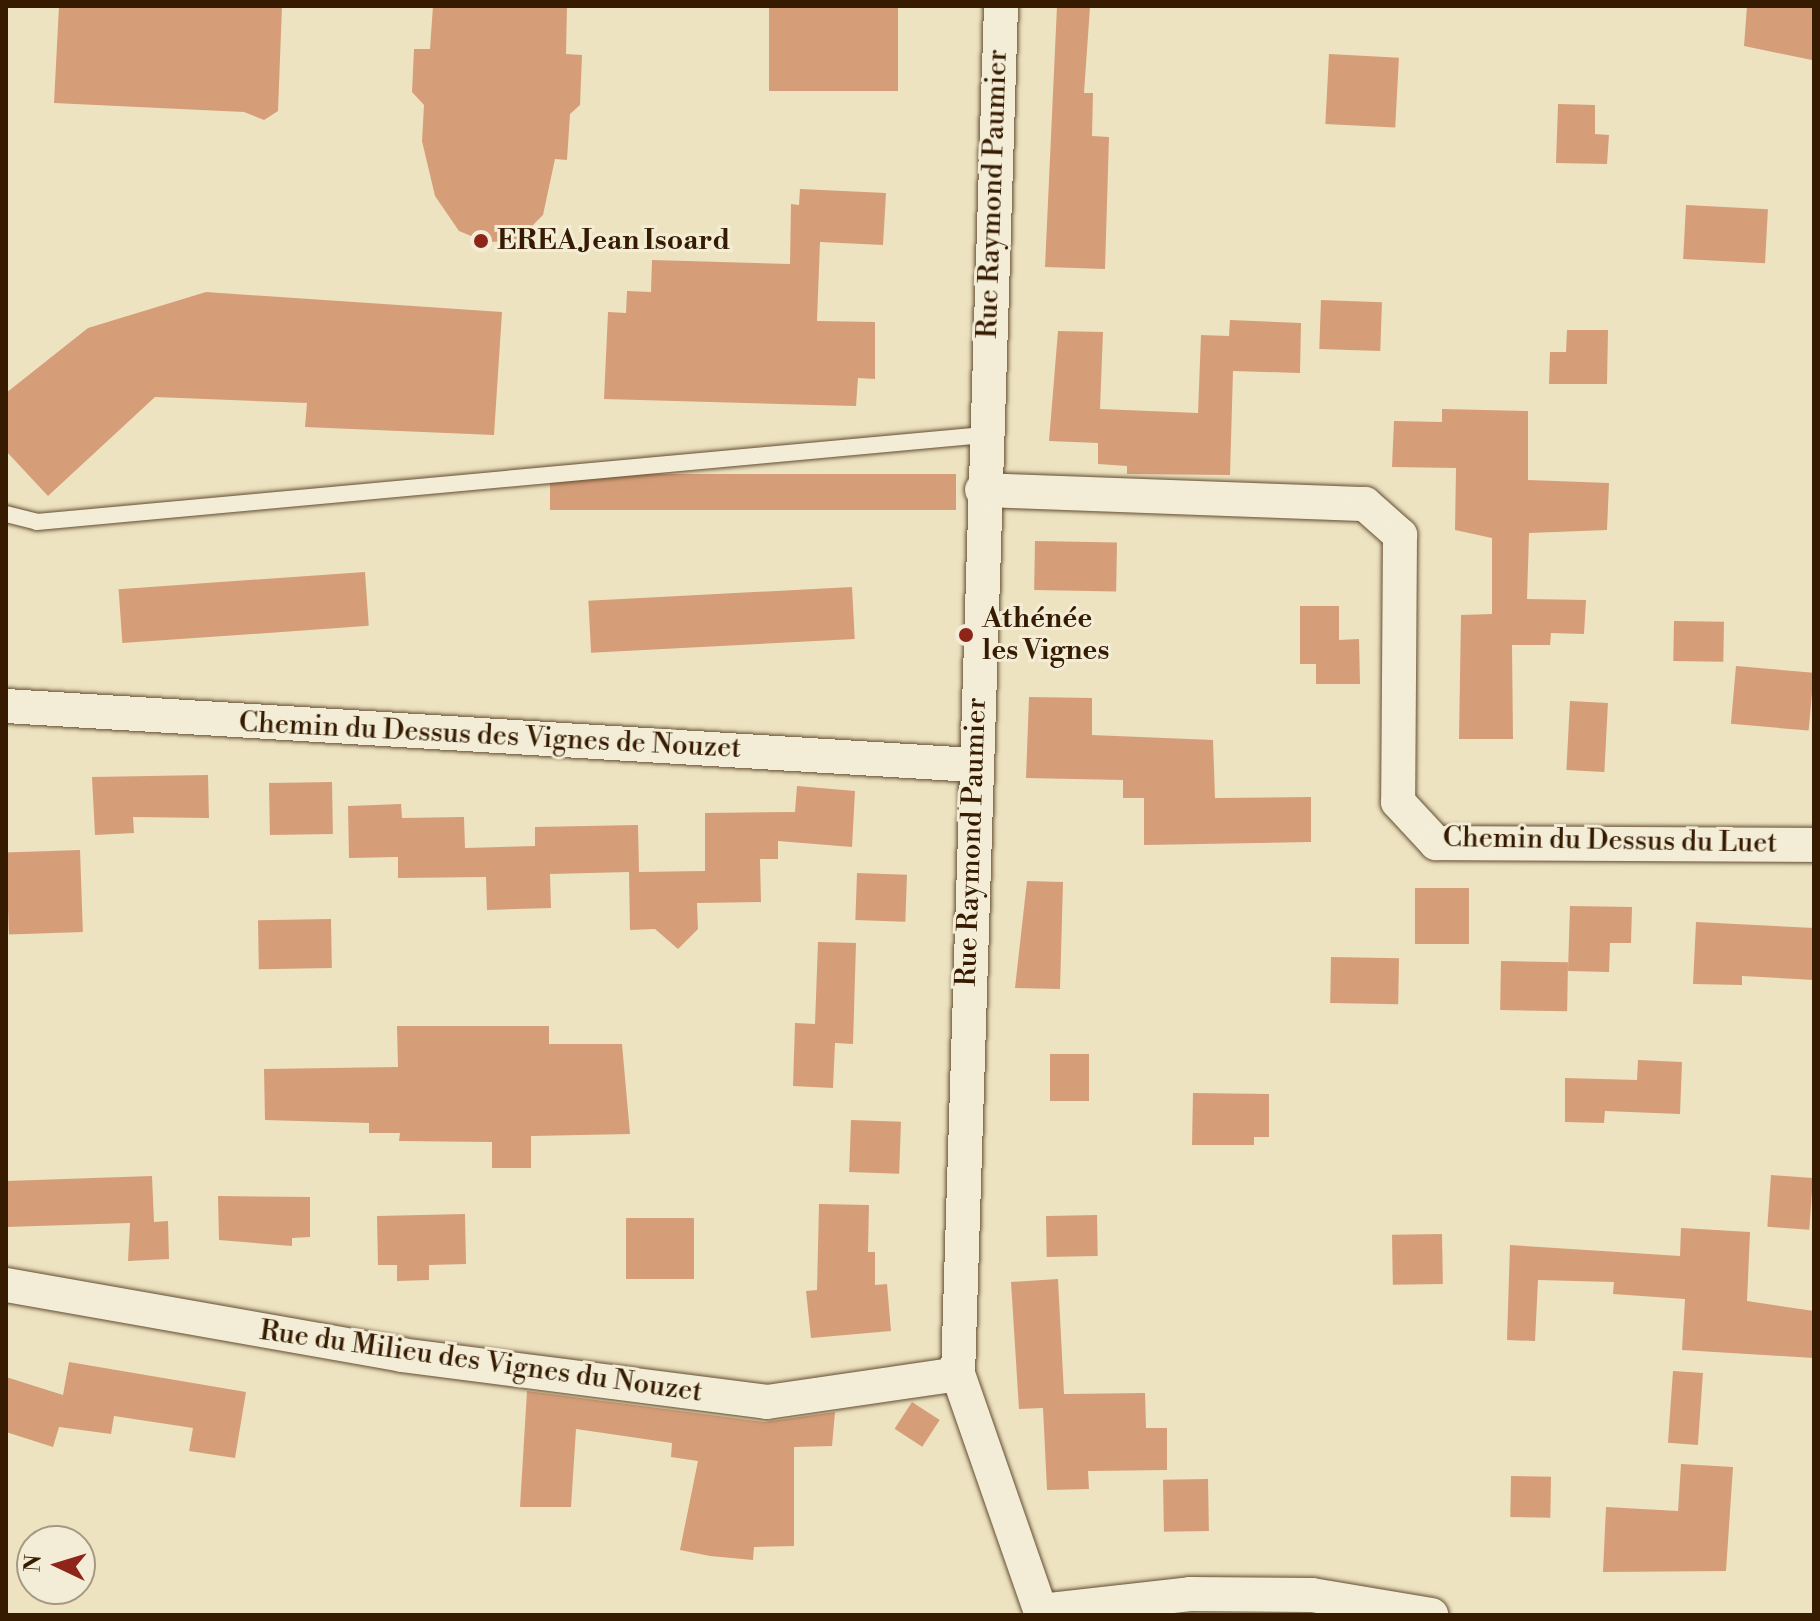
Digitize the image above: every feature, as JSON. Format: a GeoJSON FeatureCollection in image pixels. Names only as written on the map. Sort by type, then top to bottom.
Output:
{"type":"FeatureCollection","features":[{"type":"Feature","properties":{"kind":"street","name":"Rue Raymond Paumier"},"geometry":{"type":"LineString","coordinates":[[1001,6],[982,490],[958,1374],[1042,1613]]}},
{"type":"Feature","properties":{"kind":"street","name":"Chemin du Dessus du Luet"},"geometry":{"type":"LineString","coordinates":[[982,490],[1365,504],[1400,535],[1398,802],[1436,843],[1814,845]]}},
{"type":"Feature","properties":{"kind":"street","name":"Chemin du Dessus des Vignes de Nouzet"},"geometry":{"type":"LineString","coordinates":[[6,706],[974,765]]}},
{"type":"Feature","properties":{"kind":"street","name":"Rue du Milieu des Vignes du Nouzet"},"geometry":{"type":"LineString","coordinates":[[6,1285],[401,1355],[767,1402],[958,1374]]}},
{"type":"Feature","properties":{"kind":"street"},"geometry":{"type":"LineString","coordinates":[[1042,1613],[1221,1594],[1312,1595],[1431,1615]]}},
{"type":"Feature","properties":{"kind":"lane"},"geometry":{"type":"LineString","coordinates":[[6,514],[37,522],[984,435]]}},
{"type":"Feature","properties":{"kind":"building"},"geometry":{"type":"Polygon","coordinates":[[[59,6],[282,6],[278,111],[264,120],[244,112],[54,103],[59,6]]]}},
{"type":"Feature","properties":{"kind":"building"},"geometry":{"type":"Polygon","coordinates":[[[433,6],[567,6],[566,54],[582,55],[580,105],[570,114],[567,160],[555,159],[543,215],[517,241],[486,242],[459,231],[435,196],[422,141],[424,105],[412,92],[414,49],[430,49],[433,6]]]}},
{"type":"Feature","properties":{"kind":"building"},"geometry":{"type":"Polygon","coordinates":[[[769,6],[898,6],[898,91],[769,91],[769,6]]]}},
{"type":"Feature","properties":{"kind":"building"},"geometry":{"type":"Polygon","coordinates":[[[1057,6],[1090,7],[1084,93],[1093,93],[1092,136],[1109,137],[1105,269],[1045,267],[1057,6]]]}},
{"type":"Feature","properties":{"kind":"building"},"geometry":{"type":"Polygon","coordinates":[[[1747,6],[1814,6],[1812,60],[1744,46],[1747,6]]]}},
{"type":"Feature","properties":{"kind":"building"},"geometry":{"type":"Polygon","coordinates":[[[1329,54],[1399,58],[1395,128],[1325,124],[1329,54]]]}},
{"type":"Feature","properties":{"kind":"building"},"geometry":{"type":"Polygon","coordinates":[[[1558,104],[1595,105],[1595,134],[1609,135],[1607,164],[1556,163],[1558,104]]]}},
{"type":"Feature","properties":{"kind":"building"},"geometry":{"type":"Polygon","coordinates":[[[800,189],[886,193],[883,245],[820,242],[817,321],[875,322],[875,379],[858,378],[856,406],[604,399],[608,312],[626,313],[627,291],[651,292],[652,260],[790,264],[791,204],[799,205],[800,189]]]}},
{"type":"Feature","properties":{"kind":"building"},"geometry":{"type":"Polygon","coordinates":[[[1686,205],[1768,209],[1765,263],[1683,259],[1686,205]]]}},
{"type":"Feature","properties":{"kind":"building"},"geometry":{"type":"Polygon","coordinates":[[[206,292],[502,312],[494,435],[305,427],[307,403],[155,397],[48,496],[6,451],[6,393],[88,328],[206,292]]]}},
{"type":"Feature","properties":{"kind":"building"},"geometry":{"type":"Polygon","coordinates":[[[1321,300],[1382,302],[1380,351],[1319,349],[1321,300]]]}},
{"type":"Feature","properties":{"kind":"building"},"geometry":{"type":"Polygon","coordinates":[[[1230,320],[1301,323],[1300,373],[1233,371],[1230,475],[1127,474],[1127,466],[1098,464],[1098,443],[1049,441],[1058,331],[1103,332],[1100,409],[1198,413],[1201,335],[1229,336],[1230,320]]]}},
{"type":"Feature","properties":{"kind":"building"},"geometry":{"type":"Polygon","coordinates":[[[1567,330],[1608,330],[1607,384],[1549,384],[1550,352],[1566,352],[1567,330]]]}},
{"type":"Feature","properties":{"kind":"building"},"geometry":{"type":"Polygon","coordinates":[[[1442,409],[1528,411],[1528,480],[1609,483],[1607,530],[1529,533],[1527,599],[1586,600],[1584,634],[1551,633],[1550,645],[1512,645],[1513,739],[1459,739],[1461,615],[1492,614],[1492,538],[1455,530],[1456,468],[1392,467],[1394,421],[1442,422],[1442,409]]]}},
{"type":"Feature","properties":{"kind":"building"},"geometry":{"type":"Polygon","coordinates":[[[550,474],[956,474],[956,510],[550,510],[550,474]]]}},
{"type":"Feature","properties":{"kind":"building"},"geometry":{"type":"Polygon","coordinates":[[[1035,541],[1117,542],[1116,591],[1034,590],[1035,541]]]}},
{"type":"Feature","properties":{"kind":"building"},"geometry":{"type":"Polygon","coordinates":[[[365,572],[369,626],[122,643],[119,589],[365,572]]]}},
{"type":"Feature","properties":{"kind":"building"},"geometry":{"type":"Polygon","coordinates":[[[852,587],[855,639],[591,653],[588,601],[852,587]]]}},
{"type":"Feature","properties":{"kind":"building"},"geometry":{"type":"Polygon","coordinates":[[[1300,606],[1339,606],[1339,640],[1359,639],[1360,684],[1316,684],[1316,664],[1300,664],[1300,606]]]}},
{"type":"Feature","properties":{"kind":"building"},"geometry":{"type":"Polygon","coordinates":[[[1674,621],[1724,622],[1723,662],[1673,661],[1674,621]]]}},
{"type":"Feature","properties":{"kind":"building"},"geometry":{"type":"Polygon","coordinates":[[[1736,666],[1814,673],[1809,731],[1731,724],[1736,666]]]}},
{"type":"Feature","properties":{"kind":"building"},"geometry":{"type":"Polygon","coordinates":[[[1029,697],[1092,698],[1092,735],[1213,740],[1215,798],[1311,797],[1311,842],[1144,845],[1144,798],[1123,798],[1123,780],[1026,778],[1029,697]]]}},
{"type":"Feature","properties":{"kind":"building"},"geometry":{"type":"Polygon","coordinates":[[[1570,701],[1608,703],[1604,772],[1566,770],[1570,701]]]}},
{"type":"Feature","properties":{"kind":"building"},"geometry":{"type":"Polygon","coordinates":[[[208,775],[209,818],[133,817],[134,833],[95,835],[92,777],[208,775]]]}},
{"type":"Feature","properties":{"kind":"building"},"geometry":{"type":"Polygon","coordinates":[[[332,782],[333,834],[270,835],[269,783],[332,782]]]}},
{"type":"Feature","properties":{"kind":"building"},"geometry":{"type":"Polygon","coordinates":[[[797,786],[855,791],[852,847],[778,841],[778,859],[760,859],[761,902],[697,903],[698,929],[678,949],[655,929],[630,930],[629,872],[550,874],[551,908],[487,910],[486,877],[398,878],[398,857],[349,858],[348,806],[401,804],[402,818],[464,817],[465,848],[535,846],[535,827],[638,825],[639,872],[705,871],[705,813],[795,812],[797,786]]]}},
{"type":"Feature","properties":{"kind":"building"},"geometry":{"type":"Polygon","coordinates":[[[80,850],[83,932],[9,935],[6,853],[80,850]]]}},
{"type":"Feature","properties":{"kind":"building"},"geometry":{"type":"Polygon","coordinates":[[[857,873],[907,875],[905,922],[855,920],[857,873]]]}},
{"type":"Feature","properties":{"kind":"building"},"geometry":{"type":"Polygon","coordinates":[[[1027,881],[1063,882],[1060,989],[1015,988],[1027,881]]]}},
{"type":"Feature","properties":{"kind":"building"},"geometry":{"type":"Polygon","coordinates":[[[1415,888],[1469,888],[1469,944],[1415,944],[1415,888]]]}},
{"type":"Feature","properties":{"kind":"building"},"geometry":{"type":"Polygon","coordinates":[[[1570,906],[1632,907],[1631,943],[1610,943],[1609,972],[1568,971],[1570,906]]]}},
{"type":"Feature","properties":{"kind":"building"},"geometry":{"type":"Polygon","coordinates":[[[331,919],[332,968],[259,969],[258,920],[331,919]]]}},
{"type":"Feature","properties":{"kind":"building"},"geometry":{"type":"Polygon","coordinates":[[[1696,922],[1814,928],[1814,980],[1742,976],[1742,985],[1693,984],[1696,922]]]}},
{"type":"Feature","properties":{"kind":"building"},"geometry":{"type":"Polygon","coordinates":[[[818,942],[856,943],[853,1044],[835,1043],[833,1088],[793,1086],[795,1023],[815,1024],[818,942]]]}},
{"type":"Feature","properties":{"kind":"building"},"geometry":{"type":"Polygon","coordinates":[[[1331,957],[1399,958],[1398,1004],[1330,1003],[1331,957]]]}},
{"type":"Feature","properties":{"kind":"building"},"geometry":{"type":"Polygon","coordinates":[[[1501,961],[1568,962],[1567,1011],[1500,1010],[1501,961]]]}},
{"type":"Feature","properties":{"kind":"building"},"geometry":{"type":"Polygon","coordinates":[[[397,1026],[549,1026],[549,1044],[622,1044],[630,1134],[531,1136],[531,1168],[492,1168],[492,1142],[399,1141],[400,1133],[369,1133],[369,1123],[265,1120],[264,1069],[398,1067],[397,1026]]]}},
{"type":"Feature","properties":{"kind":"building"},"geometry":{"type":"Polygon","coordinates":[[[1050,1054],[1089,1054],[1089,1101],[1050,1101],[1050,1054]]]}},
{"type":"Feature","properties":{"kind":"building"},"geometry":{"type":"Polygon","coordinates":[[[1638,1060],[1682,1062],[1680,1114],[1605,1111],[1604,1123],[1565,1122],[1565,1078],[1637,1080],[1638,1060]]]}},
{"type":"Feature","properties":{"kind":"building"},"geometry":{"type":"Polygon","coordinates":[[[1193,1093],[1269,1094],[1269,1137],[1254,1137],[1254,1145],[1192,1145],[1193,1093]]]}},
{"type":"Feature","properties":{"kind":"building"},"geometry":{"type":"Polygon","coordinates":[[[851,1120],[901,1122],[899,1174],[849,1172],[851,1120]]]}},
{"type":"Feature","properties":{"kind":"building"},"geometry":{"type":"Polygon","coordinates":[[[1771,1175],[1813,1178],[1809,1230],[1767,1227],[1771,1175]]]}},
{"type":"Feature","properties":{"kind":"building"},"geometry":{"type":"Polygon","coordinates":[[[152,1176],[154,1222],[168,1221],[169,1259],[128,1261],[130,1223],[6,1227],[6,1181],[152,1176]]]}},
{"type":"Feature","properties":{"kind":"building"},"geometry":{"type":"Polygon","coordinates":[[[218,1196],[310,1197],[310,1237],[292,1238],[292,1246],[219,1240],[218,1196]]]}},
{"type":"Feature","properties":{"kind":"building"},"geometry":{"type":"Polygon","coordinates":[[[819,1204],[869,1205],[868,1252],[875,1252],[875,1285],[887,1284],[891,1331],[811,1338],[806,1291],[817,1290],[819,1204]]]}},
{"type":"Feature","properties":{"kind":"building"},"geometry":{"type":"Polygon","coordinates":[[[465,1214],[466,1264],[429,1265],[429,1280],[397,1281],[397,1265],[378,1265],[377,1216],[465,1214]]]}},
{"type":"Feature","properties":{"kind":"building"},"geometry":{"type":"Polygon","coordinates":[[[1097,1215],[1098,1256],[1047,1257],[1046,1216],[1097,1215]]]}},
{"type":"Feature","properties":{"kind":"building"},"geometry":{"type":"Polygon","coordinates":[[[626,1218],[694,1218],[694,1279],[626,1279],[626,1218]]]}},
{"type":"Feature","properties":{"kind":"building"},"geometry":{"type":"Polygon","coordinates":[[[1681,1228],[1750,1232],[1747,1301],[1814,1311],[1814,1358],[1682,1350],[1685,1299],[1613,1294],[1614,1282],[1538,1280],[1535,1341],[1507,1340],[1510,1245],[1680,1256],[1681,1228]]]}},
{"type":"Feature","properties":{"kind":"building"},"geometry":{"type":"Polygon","coordinates":[[[1442,1234],[1443,1284],[1393,1285],[1392,1235],[1442,1234]]]}},
{"type":"Feature","properties":{"kind":"building"},"geometry":{"type":"Polygon","coordinates":[[[1058,1279],[1064,1394],[1145,1393],[1146,1428],[1167,1428],[1167,1470],[1088,1471],[1089,1489],[1047,1490],[1043,1408],[1019,1409],[1011,1282],[1058,1279]]]}},
{"type":"Feature","properties":{"kind":"building"},"geometry":{"type":"Polygon","coordinates":[[[69,1362],[246,1392],[235,1458],[189,1451],[193,1428],[114,1416],[111,1434],[59,1427],[53,1447],[6,1432],[6,1377],[63,1395],[69,1362]]]}},
{"type":"Feature","properties":{"kind":"building"},"geometry":{"type":"Polygon","coordinates":[[[1673,1371],[1703,1373],[1698,1445],[1668,1443],[1673,1371]]]}},
{"type":"Feature","properties":{"kind":"building"},"geometry":{"type":"Polygon","coordinates":[[[527,1391],[764,1422],[835,1412],[832,1446],[794,1447],[794,1546],[754,1547],[753,1560],[710,1556],[680,1550],[698,1461],[671,1457],[672,1443],[576,1429],[571,1507],[520,1507],[527,1391]]]}},
{"type":"Feature","properties":{"kind":"building"},"geometry":{"type":"Polygon","coordinates":[[[912,1402],[940,1420],[922,1447],[895,1429],[912,1402]]]}},
{"type":"Feature","properties":{"kind":"building"},"geometry":{"type":"Polygon","coordinates":[[[1681,1464],[1733,1467],[1726,1571],[1603,1572],[1606,1507],[1678,1511],[1681,1464]]]}},
{"type":"Feature","properties":{"kind":"building"},"geometry":{"type":"Polygon","coordinates":[[[1511,1476],[1551,1477],[1550,1518],[1510,1517],[1511,1476]]]}},
{"type":"Feature","properties":{"kind":"building"},"geometry":{"type":"Polygon","coordinates":[[[1208,1479],[1209,1531],[1164,1532],[1163,1480],[1208,1479]]]}},
{"type":"Feature","properties":{"kind":"place","name":"EREA Jean Isoard"},"geometry":{"type":"Point","coordinates":[481,241]}},
{"type":"Feature","properties":{"kind":"place","name":"Athénée les Vignes"},"geometry":{"type":"Point","coordinates":[966,635]}}]}
